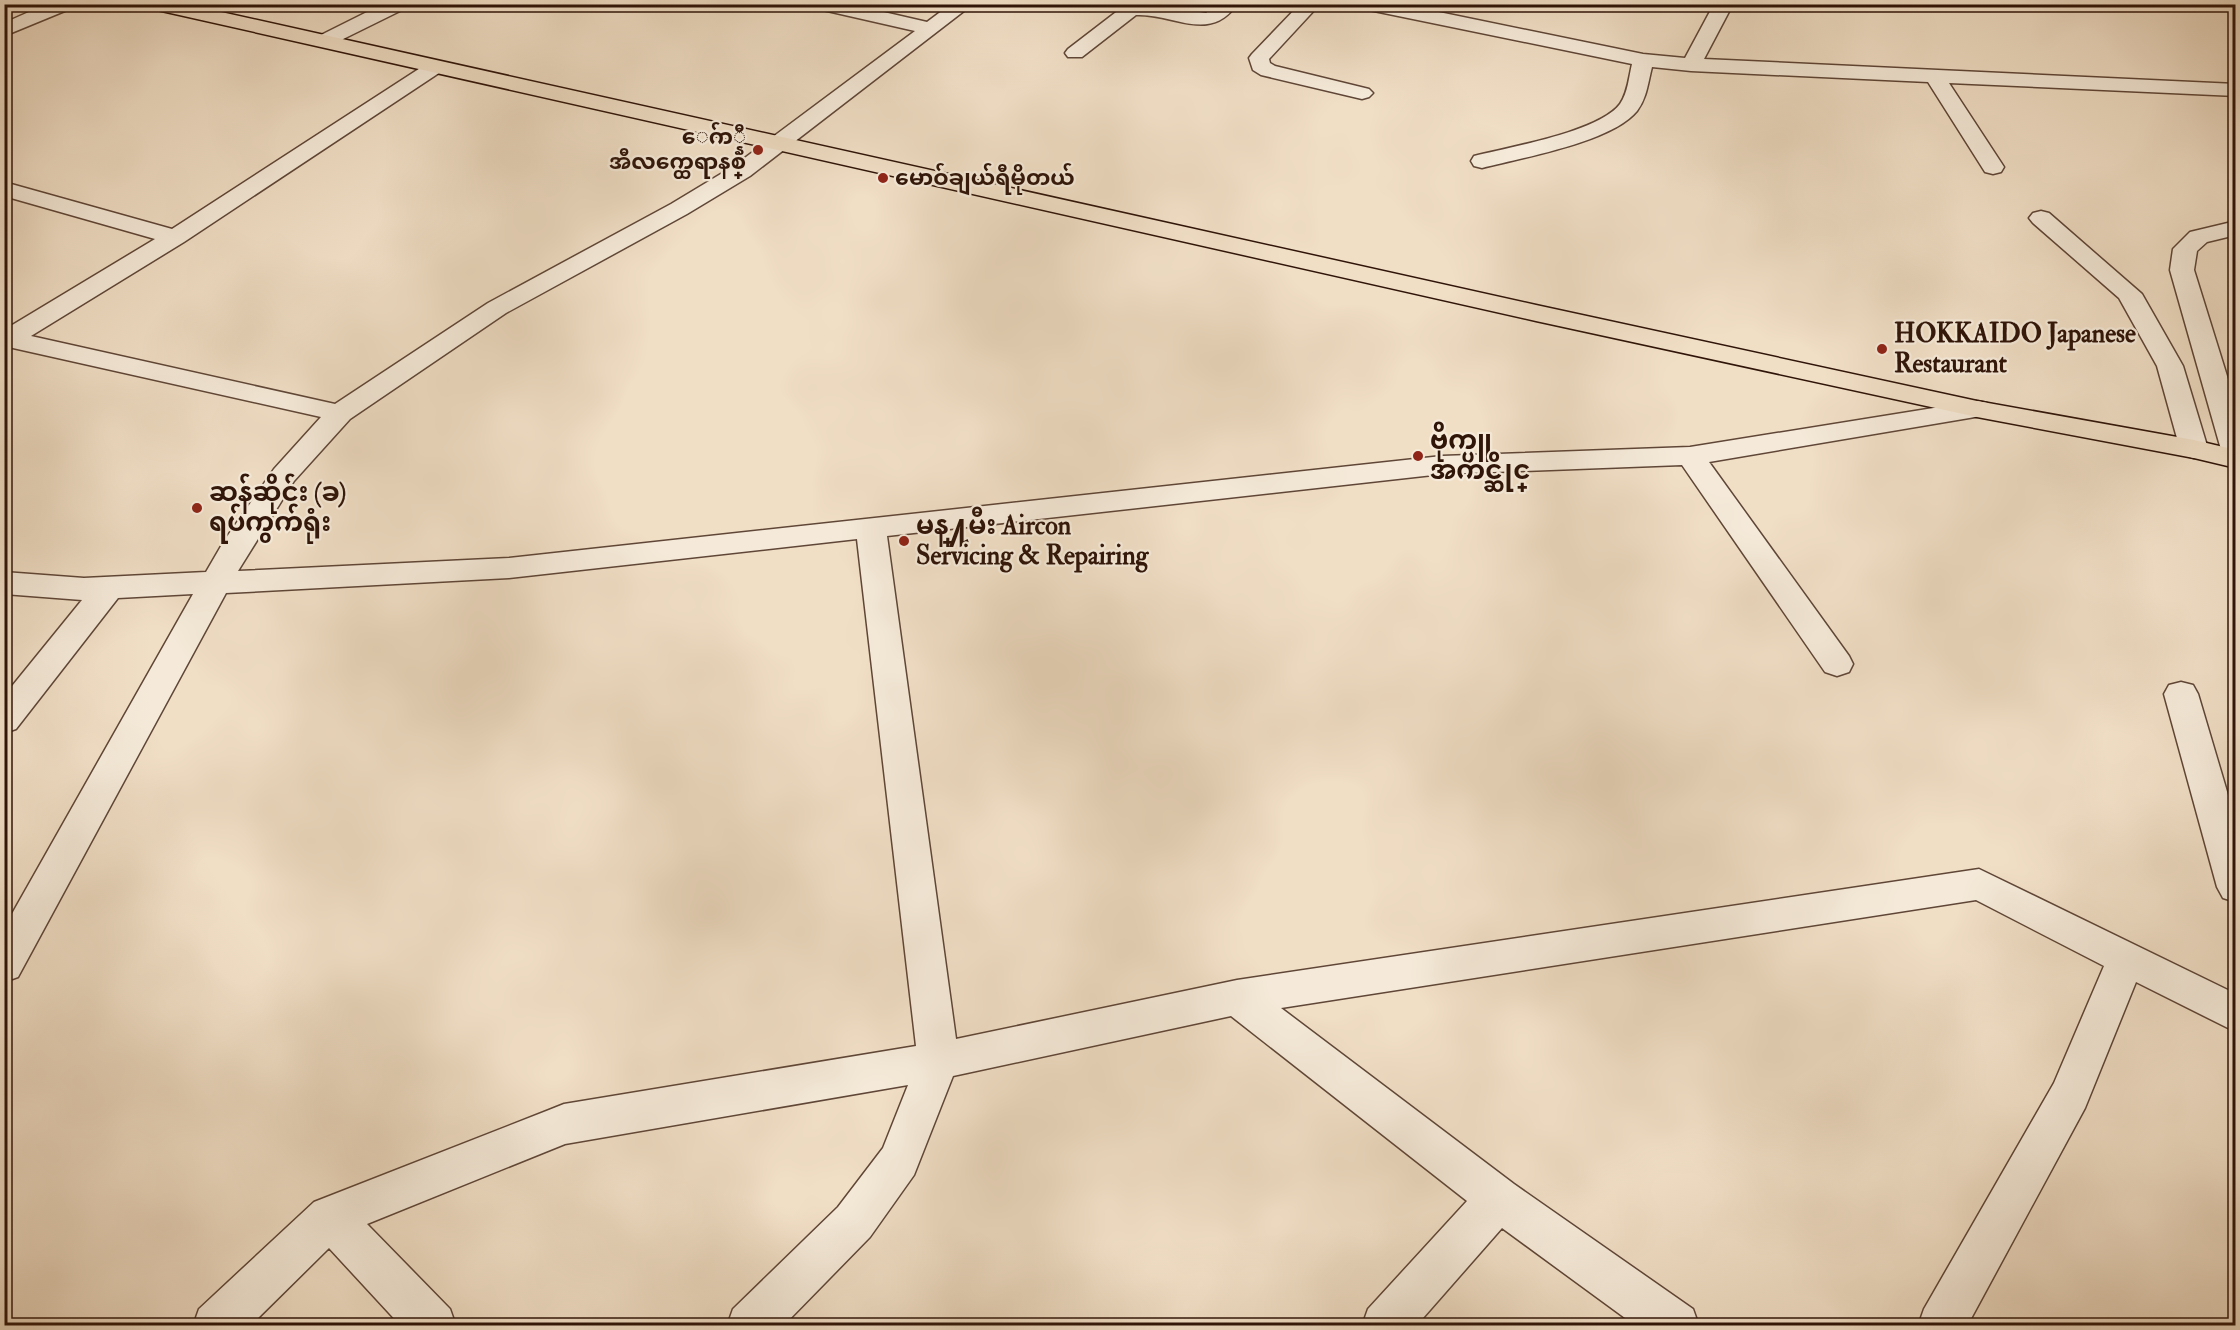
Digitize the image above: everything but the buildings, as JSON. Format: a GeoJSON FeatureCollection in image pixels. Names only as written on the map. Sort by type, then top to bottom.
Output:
{"type":"FeatureCollection","features":[{"type":"Feature","properties":{"kind":"main road"},"geometry":{"type":"LineString","coordinates":[[157,4],[1977,410],[2194,449],[2235,459]]}},
{"type":"Feature","properties":{"kind":"street"},"geometry":{"type":"LineString","coordinates":[[4,30],[65,4]]}},
{"type":"Feature","properties":{"kind":"street"},"geometry":{"type":"LineString","coordinates":[[324,41],[399,4]]}},
{"type":"Feature","properties":{"kind":"street"},"geometry":{"type":"LineString","coordinates":[[4,965],[235,548],[284,475],[340,413],[497,308],[679,209],[742,171],[964,4]]}},
{"type":"Feature","properties":{"kind":"street"},"geometry":{"type":"LineString","coordinates":[[1075,53],[1131,10],[1142,8],[1199,20],[1213,18],[1228,4]]}},
{"type":"Feature","properties":{"kind":"street"},"geometry":{"type":"LineString","coordinates":[[1311,4],[1259,58],[1260,66],[1268,71],[1362,93]]}},
{"type":"Feature","properties":{"kind":"street"},"geometry":{"type":"LineString","coordinates":[[1369,4],[1643,60],[1691,65],[2235,90]]}},
{"type":"Feature","properties":{"kind":"street"},"geometry":{"type":"LineString","coordinates":[[1445,21],[1459,4]]}},
{"type":"Feature","properties":{"kind":"street"},"geometry":{"type":"LineString","coordinates":[[1691,65],[1724,4]]}},
{"type":"Feature","properties":{"kind":"street"},"geometry":{"type":"LineString","coordinates":[[822,5],[931,29]]}},
{"type":"Feature","properties":{"kind":"street"},"geometry":{"type":"LineString","coordinates":[[1482,160],[1585,132],[1615,120],[1629,106],[1643,60]]}},
{"type":"Feature","properties":{"kind":"street"},"geometry":{"type":"LineString","coordinates":[[6,338],[175,237],[435,67]]}},
{"type":"Feature","properties":{"kind":"street"},"geometry":{"type":"LineString","coordinates":[[1935,77],[1993,167]]}},
{"type":"Feature","properties":{"kind":"street"},"geometry":{"type":"LineString","coordinates":[[4,207],[15,191],[175,237]]}},
{"type":"Feature","properties":{"kind":"street"},"geometry":{"type":"LineString","coordinates":[[2042,218],[2129,294],[2170,366],[2194,449]]}},
{"type":"Feature","properties":{"kind":"street"},"geometry":{"type":"LineString","coordinates":[[2235,228],[2199,237],[2185,249],[2182,270],[2235,453]]}},
{"type":"Feature","properties":{"kind":"street"},"geometry":{"type":"LineString","coordinates":[[6,338],[340,413]]}},
{"type":"Feature","properties":{"kind":"street"},"geometry":{"type":"LineString","coordinates":[[4,583],[84,589],[509,568],[1442,465],[1690,456],[1977,410]]}},
{"type":"Feature","properties":{"kind":"street"},"geometry":{"type":"LineString","coordinates":[[1690,456],[1837,664]]}},
{"type":"Feature","properties":{"kind":"street"},"geometry":{"type":"LineString","coordinates":[[750,1326],[854,1222],[899,1161],[938,1061],[872,528]]}},
{"type":"Feature","properties":{"kind":"street"},"geometry":{"type":"LineString","coordinates":[[4,720],[110,587]]}},
{"type":"Feature","properties":{"kind":"street"},"geometry":{"type":"LineString","coordinates":[[2181,694],[2235,887]]}},
{"type":"Feature","properties":{"kind":"street"},"geometry":{"type":"LineString","coordinates":[[216,1326],[330,1217],[564,1124],[938,1061],[1237,996],[1979,884],[2235,1014]]}},
{"type":"Feature","properties":{"kind":"street"},"geometry":{"type":"LineString","coordinates":[[1941,1326],[2070,1094],[2126,959]]}},
{"type":"Feature","properties":{"kind":"street"},"geometry":{"type":"LineString","coordinates":[[1237,996],[1498,1199],[1676,1326]]}},
{"type":"Feature","properties":{"kind":"street"},"geometry":{"type":"LineString","coordinates":[[1385,1326],[1498,1199]]}},
{"type":"Feature","properties":{"kind":"street"},"geometry":{"type":"LineString","coordinates":[[330,1217],[433,1326]]}},
{"type":"Feature","properties":{"kind":"place","name":"ေဂ်ာ္နီ အီလက္ထေရာနစ္"},"geometry":{"type":"Point","coordinates":[758,150]}},
{"type":"Feature","properties":{"kind":"place","name":"မောဝ်ချယ်ရီမိုတယ်"},"geometry":{"type":"Point","coordinates":[883,178]}},
{"type":"Feature","properties":{"kind":"place","name":"HOKKAIDO Japanese Restaurant"},"geometry":{"type":"Point","coordinates":[1882,349]}},
{"type":"Feature","properties":{"kind":"place","name":"ဗိုက္ပူ အကင္ဆိုင္"},"geometry":{"type":"Point","coordinates":[1418,456]}},
{"type":"Feature","properties":{"kind":"place","name":"ဆန်ဆိုင်း (ခ) ရပ်ကွက်ရုံး"},"geometry":{"type":"Point","coordinates":[197,508]}},
{"type":"Feature","properties":{"kind":"place","name":"မန္႔မီး Aircon Servicing & Repairing"},"geometry":{"type":"Point","coordinates":[904,541]}}]}
